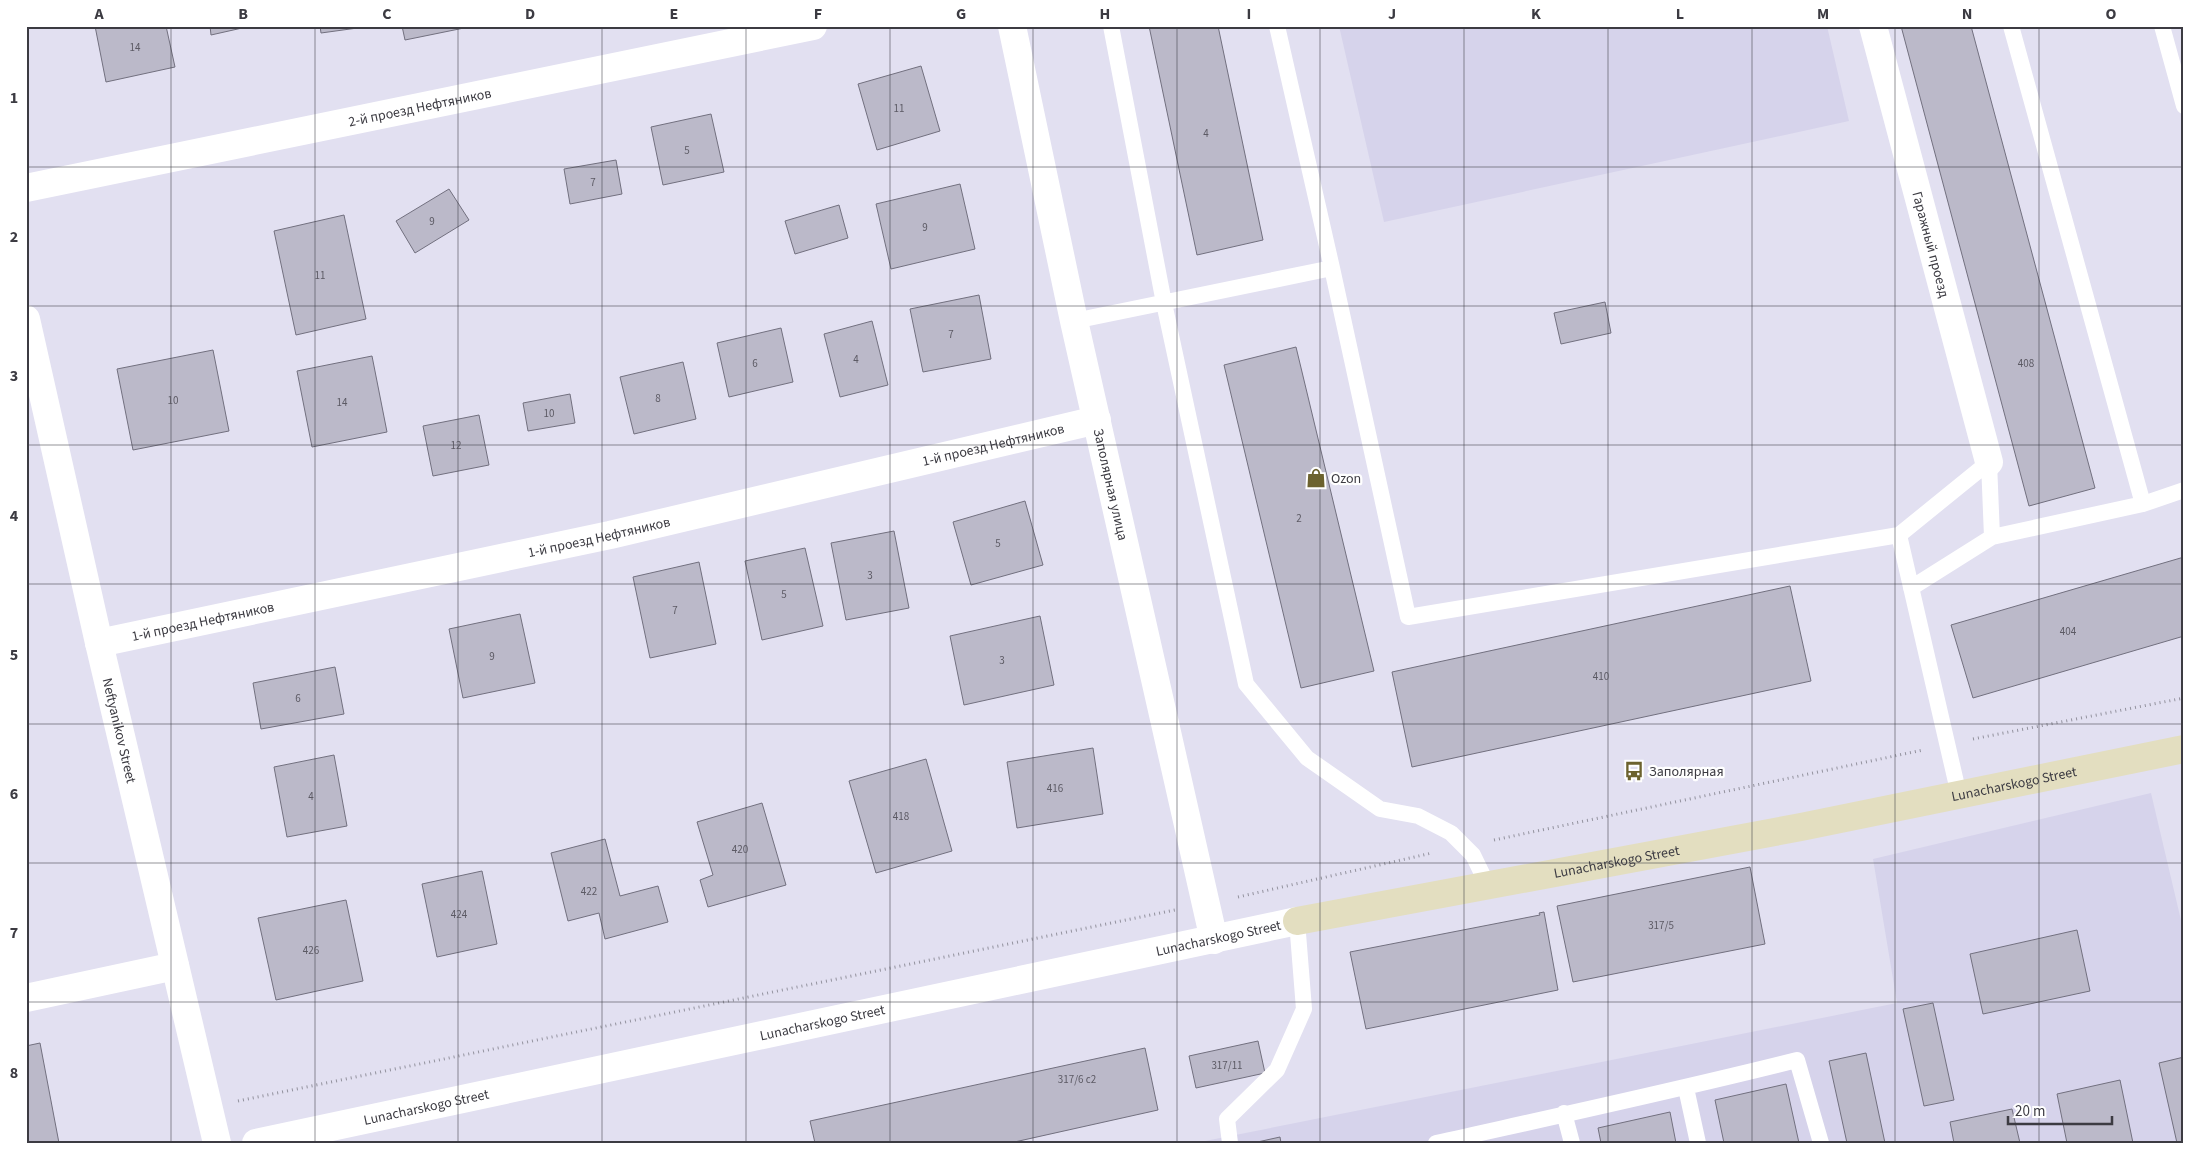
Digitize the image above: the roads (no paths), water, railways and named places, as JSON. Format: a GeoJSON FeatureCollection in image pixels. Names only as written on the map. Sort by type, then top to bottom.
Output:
{"type":"FeatureCollection","features":[{"type":"Feature","properties":{"kind":"main road","name":"Lunacharskogo Street"},"geometry":{"type":"LineString","coordinates":[[1298,921],[1801,827],[2184,749]]}},
{"type":"Feature","properties":{"kind":"street","name":"2-й проезд Нефтяников"},"geometry":{"type":"LineString","coordinates":[[26,188],[813,26]]}},
{"type":"Feature","properties":{"kind":"street","name":"Заполярная улица"},"geometry":{"type":"LineString","coordinates":[[1012,26],[1074,322],[1214,940]]}},
{"type":"Feature","properties":{"kind":"street","name":"Гаражный проезд"},"geometry":{"type":"LineString","coordinates":[[1873,26],[1989,462]]}},
{"type":"Feature","properties":{"kind":"street","name":"Neftyanikov Street"},"geometry":{"type":"LineString","coordinates":[[26,319],[99,643],[216,1143]]}},
{"type":"Feature","properties":{"kind":"street","name":"1-й проезд Нефтяников"},"geometry":{"type":"LineString","coordinates":[[99,643],[610,535],[1097,420]]}},
{"type":"Feature","properties":{"kind":"street","name":"Lunacharskogo Street"},"geometry":{"type":"LineString","coordinates":[[256,1143],[1298,921]]}},
{"type":"Feature","properties":{"kind":"street"},"geometry":{"type":"LineString","coordinates":[[26,998],[174,966]]}},
{"type":"Feature","properties":{"kind":"lane"},"geometry":{"type":"LineString","coordinates":[[1111,26],[1164,303],[1246,684],[1307,758],[1380,809],[1418,816],[1451,833],[1473,855],[1488,886]]}},
{"type":"Feature","properties":{"kind":"lane"},"geometry":{"type":"LineString","coordinates":[[1277,26],[1408,617],[1900,535],[1989,462]]}},
{"type":"Feature","properties":{"kind":"lane"},"geometry":{"type":"LineString","coordinates":[[2011,26],[2143,504]]}},
{"type":"Feature","properties":{"kind":"lane"},"geometry":{"type":"LineString","coordinates":[[2162,26],[2184,106]]}},
{"type":"Feature","properties":{"kind":"lane"},"geometry":{"type":"LineString","coordinates":[[1074,322],[1332,268]]}},
{"type":"Feature","properties":{"kind":"lane"},"geometry":{"type":"LineString","coordinates":[[1989,462],[1992,537]]}},
{"type":"Feature","properties":{"kind":"lane"},"geometry":{"type":"LineString","coordinates":[[1912,588],[1992,537],[2143,504],[2184,490]]}},
{"type":"Feature","properties":{"kind":"lane"},"geometry":{"type":"LineString","coordinates":[[1900,535],[1959,795]]}},
{"type":"Feature","properties":{"kind":"lane"},"geometry":{"type":"LineString","coordinates":[[1230,1143],[1227,1119],[1277,1070],[1304,1009],[1298,921]]}},
{"type":"Feature","properties":{"kind":"lane"},"geometry":{"type":"LineString","coordinates":[[1437,1143],[1564,1113],[1686,1088],[1797,1060],[1821,1143]]}},
{"type":"Feature","properties":{"kind":"lane"},"geometry":{"type":"LineString","coordinates":[[1686,1088],[1698,1143]]}},
{"type":"Feature","properties":{"kind":"lane"},"geometry":{"type":"LineString","coordinates":[[1564,1113],[1572,1143]]}},
{"type":"Feature","properties":{"kind":"place","name":"Ozon"},"geometry":{"type":"Point","coordinates":[1316,478]}},
{"type":"Feature","properties":{"kind":"place","name":"Заполярная"},"geometry":{"type":"Point","coordinates":[1634,771]}}]}
